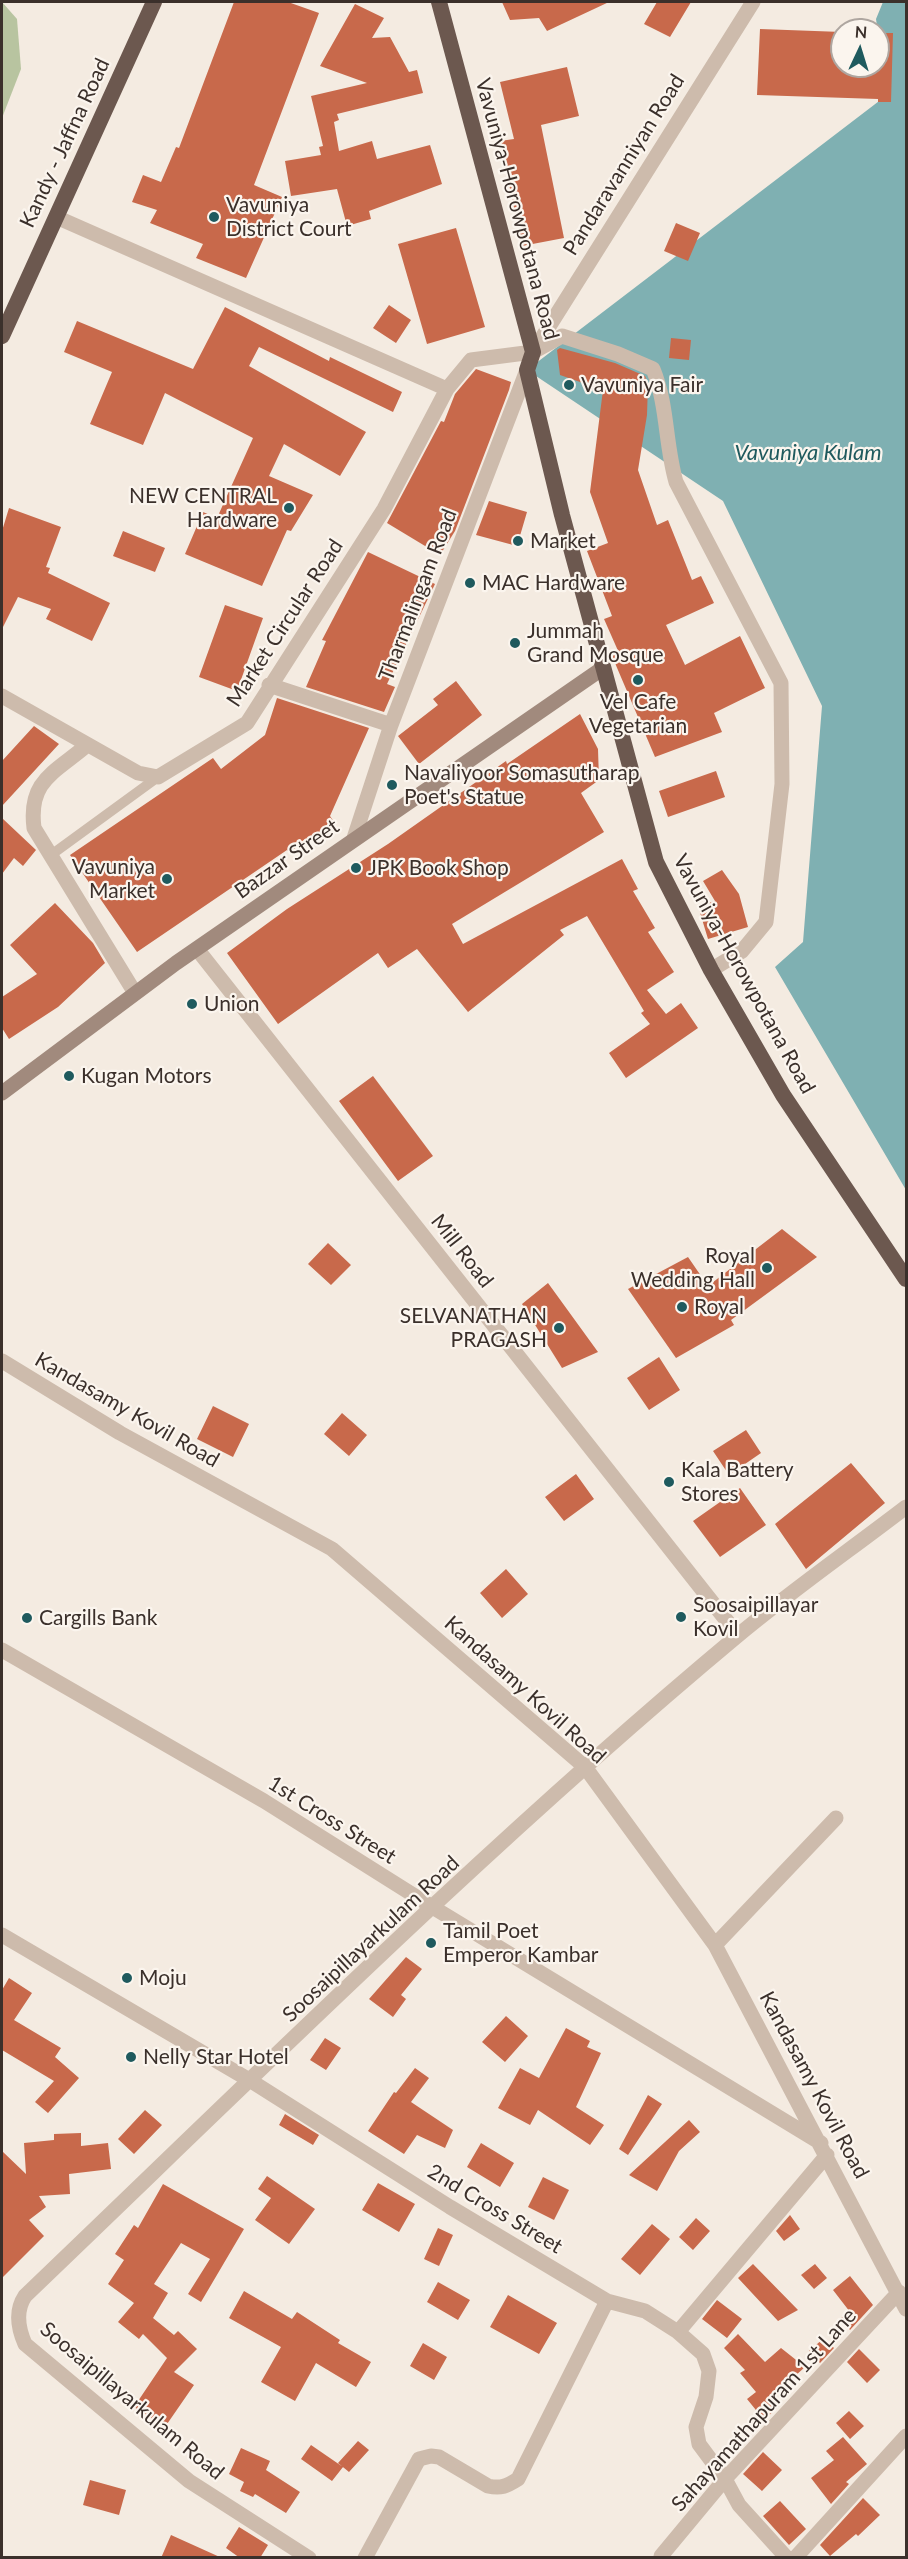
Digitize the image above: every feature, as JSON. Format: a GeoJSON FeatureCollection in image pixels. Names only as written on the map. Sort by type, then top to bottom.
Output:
{"type":"FeatureCollection","features":[{"type":"Feature","properties":{"kind":"highway","name":"Kandy - Jaffna Road"},"geometry":{"type":"LineString","coordinates":[[2,336],[154,2]]}},
{"type":"Feature","properties":{"kind":"highway","name":"Vavuniya-Horowpotana Road"},"geometry":{"type":"LineString","coordinates":[[439,2],[533,352],[527,370],[562,515],[656,862],[711,970],[783,1095],[906,1279]]}},
{"type":"Feature","properties":{"kind":"main road","name":"Bazzar Street"},"geometry":{"type":"LineString","coordinates":[[2,1093],[197,949],[354,838],[603,668]]}},
{"type":"Feature","properties":{"kind":"street","name":"Pandaravanniyan Road"},"geometry":{"type":"LineString","coordinates":[[533,352],[753,2]]}},
{"type":"Feature","properties":{"kind":"street"},"geometry":{"type":"LineString","coordinates":[[56,218],[447,389]]}},
{"type":"Feature","properties":{"kind":"street"},"geometry":{"type":"LineString","coordinates":[[533,352],[562,336],[618,354],[652,369],[666,412],[670,461],[676,482],[781,683],[782,784],[766,922],[742,951],[711,970]]}},
{"type":"Feature","properties":{"kind":"street","name":"Market Circular Road"},"geometry":{"type":"LineString","coordinates":[[158,777],[247,723],[269,685],[384,509],[447,389],[471,360],[533,352]]}},
{"type":"Feature","properties":{"kind":"street","name":"Tharmalingam Road"},"geometry":{"type":"LineString","coordinates":[[354,838],[391,724],[527,370]]}},
{"type":"Feature","properties":{"kind":"street"},"geometry":{"type":"LineString","coordinates":[[269,685],[391,724]]}},
{"type":"Feature","properties":{"kind":"street"},"geometry":{"type":"LineString","coordinates":[[2,696],[14,701],[86,746],[138,773],[158,777]]}},
{"type":"Feature","properties":{"kind":"street"},"geometry":{"type":"LineString","coordinates":[[86,746],[39,786],[32,807],[34,828],[135,993]]}},
{"type":"Feature","properties":{"kind":"street","name":"Mill Road"},"geometry":{"type":"LineString","coordinates":[[197,949],[738,1635]]}},
{"type":"Feature","properties":{"kind":"street","name":"Kandasamy Kovil Road"},"geometry":{"type":"LineString","coordinates":[[2,1361],[120,1433],[332,1549],[585,1767],[715,1945],[906,2309]]}},
{"type":"Feature","properties":{"kind":"street","name":"Soosaipillayarkulam Road"},"geometry":{"type":"LineString","coordinates":[[309,2558],[189,2481],[25,2344],[18,2320],[19,2305],[25,2296],[251,2080],[585,1767],[738,1635],[906,1507]]}},
{"type":"Feature","properties":{"kind":"street","name":"1st Cross Street"},"geometry":{"type":"LineString","coordinates":[[2,1650],[264,1801],[824,2149]]}},
{"type":"Feature","properties":{"kind":"street"},"geometry":{"type":"LineString","coordinates":[[715,1945],[836,1818]]}},
{"type":"Feature","properties":{"kind":"street","name":"2nd Cross Street"},"geometry":{"type":"LineString","coordinates":[[2,1935],[251,2080],[450,2207],[607,2301],[645,2311],[678,2332],[704,2354],[709,2371],[706,2397],[696,2427],[699,2444],[725,2479],[739,2505],[787,2558]]}},
{"type":"Feature","properties":{"kind":"street"},"geometry":{"type":"LineString","coordinates":[[678,2332],[824,2149]]}},
{"type":"Feature","properties":{"kind":"street","name":"Sahayamathapuram 1st Lane"},"geometry":{"type":"LineString","coordinates":[[661,2556],[725,2479],[899,2292]]}},
{"type":"Feature","properties":{"kind":"street"},"geometry":{"type":"LineString","coordinates":[[365,2558],[419,2459],[439,2457],[488,2486],[497,2488],[505,2487],[518,2479],[607,2301]]}},
{"type":"Feature","properties":{"kind":"street"},"geometry":{"type":"LineString","coordinates":[[795,2558],[906,2436]]}},
{"type":"Feature","properties":{"kind":"lane"},"geometry":{"type":"LineString","coordinates":[[51,855],[158,777]]}},
{"type":"Feature","properties":{"kind":"green space"},"geometry":{"type":"Polygon","coordinates":[[[2,2],[17,19],[21,69],[2,118],[2,2]]]}},
{"type":"Feature","properties":{"kind":"water","name":"Vavuniya Kulam"},"geometry":{"type":"Polygon","coordinates":[[[883,2],[906,2],[906,1190],[775,967],[803,942],[822,706],[723,501],[527,370],[887,95],[885,78],[890,78],[890,18],[876,18],[883,2]]]}},
{"type":"Feature","properties":{"kind":"building"},"geometry":{"type":"Polygon","coordinates":[[[234,2],[288,2],[319,13],[254,185],[282,197],[246,278],[196,258],[203,244],[150,223],[157,210],[132,202],[143,175],[161,182],[176,147],[179,148],[234,2]]]}},
{"type":"Feature","properties":{"kind":"building"},"geometry":{"type":"Polygon","coordinates":[[[502,2],[609,2],[547,31],[539,18],[510,20],[502,2]]]}},
{"type":"Feature","properties":{"kind":"building"},"geometry":{"type":"Polygon","coordinates":[[[657,2],[691,2],[670,37],[644,24],[657,2]]]}},
{"type":"Feature","properties":{"kind":"building"},"geometry":{"type":"Polygon","coordinates":[[[355,4],[384,18],[372,38],[390,37],[409,72],[417,70],[423,93],[337,114],[339,120],[334,122],[339,151],[372,141],[377,159],[430,145],[442,184],[369,211],[371,219],[347,226],[337,189],[291,196],[285,161],[321,155],[319,147],[323,146],[311,96],[367,83],[320,66],[355,4]]]}},
{"type":"Feature","properties":{"kind":"building"},"geometry":{"type":"Polygon","coordinates":[[[760,29],[830,32],[830,78],[890,78],[890,33],[893,33],[891,102],[878,102],[878,99],[757,95],[760,29]]]}},
{"type":"Feature","properties":{"kind":"building"},"geometry":{"type":"Polygon","coordinates":[[[567,67],[579,116],[541,125],[564,238],[522,246],[500,141],[514,139],[500,82],[567,67]]]}},
{"type":"Feature","properties":{"kind":"building"},"geometry":{"type":"Polygon","coordinates":[[[676,223],[700,233],[688,261],[664,251],[676,223]]]}},
{"type":"Feature","properties":{"kind":"building"},"geometry":{"type":"Polygon","coordinates":[[[456,228],[485,327],[427,344],[398,244],[456,228]]]}},
{"type":"Feature","properties":{"kind":"building"},"geometry":{"type":"Polygon","coordinates":[[[389,305],[411,320],[396,343],[373,328],[389,305]]]}},
{"type":"Feature","properties":{"kind":"building"},"geometry":{"type":"Polygon","coordinates":[[[225,307],[329,361],[330,357],[402,392],[393,412],[259,347],[249,366],[366,432],[340,476],[284,444],[269,476],[313,495],[291,531],[287,530],[262,586],[185,554],[203,512],[217,518],[253,438],[165,393],[143,445],[90,424],[112,372],[64,352],[77,321],[193,369],[225,307]]]}},
{"type":"Feature","properties":{"kind":"building"},"geometry":{"type":"Polygon","coordinates":[[[671,338],[691,340],[689,360],[669,358],[671,338]]]}},
{"type":"Feature","properties":{"kind":"building"},"geometry":{"type":"Polygon","coordinates":[[[560,348],[615,363],[645,376],[648,384],[647,415],[638,470],[657,525],[668,520],[692,580],[701,576],[714,603],[666,625],[685,665],[740,636],[765,688],[714,713],[722,732],[655,757],[612,656],[619,653],[604,619],[612,616],[587,551],[608,543],[590,492],[603,390],[560,375],[557,350],[560,348]]]}},
{"type":"Feature","properties":{"kind":"building"},"geometry":{"type":"Polygon","coordinates":[[[476,369],[511,382],[455,531],[440,555],[387,523],[441,421],[444,422],[455,394],[476,369]]]}},
{"type":"Feature","properties":{"kind":"building"},"geometry":{"type":"Polygon","coordinates":[[[489,501],[527,512],[517,546],[476,535],[489,501]]]}},
{"type":"Feature","properties":{"kind":"building"},"geometry":{"type":"Polygon","coordinates":[[[9,508],[61,527],[46,567],[50,568],[48,573],[110,603],[92,641],[46,619],[51,609],[18,597],[2,629],[2,531],[9,508]]]}},
{"type":"Feature","properties":{"kind":"building"},"geometry":{"type":"Polygon","coordinates":[[[123,531],[165,548],[155,572],[113,556],[123,531]]]}},
{"type":"Feature","properties":{"kind":"building"},"geometry":{"type":"Polygon","coordinates":[[[368,552],[435,584],[387,684],[395,687],[384,712],[306,687],[326,641],[322,640],[368,552]]]}},
{"type":"Feature","properties":{"kind":"building"},"geometry":{"type":"Polygon","coordinates":[[[225,605],[263,618],[237,691],[199,677],[225,605]]]}},
{"type":"Feature","properties":{"kind":"building"},"geometry":{"type":"Polygon","coordinates":[[[456,681],[482,715],[419,764],[398,736],[438,705],[433,699],[456,681]]]}},
{"type":"Feature","properties":{"kind":"building"},"geometry":{"type":"Polygon","coordinates":[[[277,698],[369,728],[330,816],[334,822],[292,855],[287,850],[137,952],[70,855],[213,758],[221,769],[265,735],[277,698]]]}},
{"type":"Feature","properties":{"kind":"building"},"geometry":{"type":"Polygon","coordinates":[[[580,714],[598,749],[599,780],[581,793],[604,832],[452,924],[463,944],[622,859],[638,889],[633,891],[655,928],[648,932],[674,972],[647,990],[666,1014],[681,1003],[698,1028],[626,1078],[609,1053],[650,1024],[641,1013],[644,1011],[587,916],[560,930],[564,935],[468,1012],[417,949],[388,968],[378,953],[278,1024],[227,953],[287,909],[388,844],[506,761],[507,764],[580,714]]]}},
{"type":"Feature","properties":{"kind":"building"},"geometry":{"type":"Polygon","coordinates":[[[34,726],[59,744],[2,806],[2,761],[34,726]]]}},
{"type":"Feature","properties":{"kind":"building"},"geometry":{"type":"Polygon","coordinates":[[[716,771],[725,797],[668,817],[659,791],[716,771]]]}},
{"type":"Feature","properties":{"kind":"building"},"geometry":{"type":"Polygon","coordinates":[[[2,818],[36,850],[23,866],[14,858],[2,874],[2,818]]]}},
{"type":"Feature","properties":{"kind":"building"},"geometry":{"type":"Polygon","coordinates":[[[722,870],[739,894],[748,927],[708,939],[698,906],[715,901],[703,881],[722,870]]]}},
{"type":"Feature","properties":{"kind":"building"},"geometry":{"type":"Polygon","coordinates":[[[55,903],[93,943],[105,963],[58,1007],[9,1039],[2,1028],[2,997],[37,974],[10,945],[55,903]]]}},
{"type":"Feature","properties":{"kind":"building"},"geometry":{"type":"Polygon","coordinates":[[[373,1076],[433,1156],[398,1181],[339,1101],[373,1076]]]}},
{"type":"Feature","properties":{"kind":"building"},"geometry":{"type":"Polygon","coordinates":[[[782,1229],[817,1257],[731,1320],[734,1325],[676,1358],[628,1289],[688,1257],[708,1286],[782,1229]]]}},
{"type":"Feature","properties":{"kind":"building"},"geometry":{"type":"Polygon","coordinates":[[[328,1243],[351,1265],[331,1285],[308,1264],[328,1243]]]}},
{"type":"Feature","properties":{"kind":"building","name":"SELVANATHAN PRAGASH"},"geometry":{"type":"Polygon","coordinates":[[[548,1283],[598,1352],[562,1368],[522,1304],[548,1283]]]}},
{"type":"Feature","properties":{"kind":"building"},"geometry":{"type":"Polygon","coordinates":[[[659,1357],[680,1390],[649,1410],[627,1378],[659,1357]]]}},
{"type":"Feature","properties":{"kind":"building"},"geometry":{"type":"Polygon","coordinates":[[[213,1406],[249,1424],[233,1457],[197,1439],[213,1406]]]}},
{"type":"Feature","properties":{"kind":"building"},"geometry":{"type":"Polygon","coordinates":[[[342,1413],[367,1435],[349,1456],[324,1434],[342,1413]]]}},
{"type":"Feature","properties":{"kind":"building"},"geometry":{"type":"Polygon","coordinates":[[[746,1430],[761,1453],[729,1475],[713,1451],[746,1430]]]}},
{"type":"Feature","properties":{"kind":"building"},"geometry":{"type":"Polygon","coordinates":[[[851,1463],[885,1503],[806,1569],[775,1524],[851,1463]]]}},
{"type":"Feature","properties":{"kind":"building"},"geometry":{"type":"Polygon","coordinates":[[[576,1474],[594,1499],[564,1521],[545,1497],[576,1474]]]}},
{"type":"Feature","properties":{"kind":"building"},"geometry":{"type":"Polygon","coordinates":[[[740,1488],[766,1525],[720,1557],[693,1521],[740,1488]]]}},
{"type":"Feature","properties":{"kind":"building"},"geometry":{"type":"Polygon","coordinates":[[[506,1569],[528,1594],[502,1618],[480,1593],[506,1569]]]}},
{"type":"Feature","properties":{"kind":"building"},"geometry":{"type":"Polygon","coordinates":[[[406,1957],[422,1969],[401,1995],[406,1999],[393,2017],[369,1999],[406,1957]]]}},
{"type":"Feature","properties":{"kind":"building"},"geometry":{"type":"Polygon","coordinates":[[[9,1978],[32,1993],[14,2020],[61,2048],[55,2057],[79,2078],[48,2113],[35,2102],[54,2081],[2,2050],[2,1990],[9,1978]]]}},
{"type":"Feature","properties":{"kind":"building"},"geometry":{"type":"Polygon","coordinates":[[[506,2016],[528,2036],[505,2062],[482,2042],[506,2016]]]}},
{"type":"Feature","properties":{"kind":"building"},"geometry":{"type":"Polygon","coordinates":[[[566,2028],[590,2041],[587,2047],[601,2053],[576,2107],[604,2125],[590,2145],[538,2110],[530,2125],[498,2108],[520,2068],[539,2078],[566,2028]]]}},
{"type":"Feature","properties":{"kind":"building"},"geometry":{"type":"Polygon","coordinates":[[[325,2038],[341,2048],[326,2070],[310,2060],[325,2038]]]}},
{"type":"Feature","properties":{"kind":"building"},"geometry":{"type":"Polygon","coordinates":[[[415,2068],[429,2078],[411,2102],[453,2130],[445,2148],[417,2135],[404,2154],[368,2131],[394,2092],[396,2093],[415,2068]]]}},
{"type":"Feature","properties":{"kind":"building"},"geometry":{"type":"Polygon","coordinates":[[[648,2095],[662,2104],[628,2155],[619,2149],[648,2095]]]}},
{"type":"Feature","properties":{"kind":"building"},"geometry":{"type":"Polygon","coordinates":[[[145,2110],[162,2125],[134,2154],[118,2139],[145,2110]]]}},
{"type":"Feature","properties":{"kind":"building"},"geometry":{"type":"Polygon","coordinates":[[[285,2114],[319,2135],[313,2145],[279,2125],[285,2114]]]}},
{"type":"Feature","properties":{"kind":"building"},"geometry":{"type":"Polygon","coordinates":[[[689,2120],[700,2132],[679,2151],[657,2191],[629,2175],[689,2120]]]}},
{"type":"Feature","properties":{"kind":"building"},"geometry":{"type":"Polygon","coordinates":[[[81,2133],[81,2146],[108,2143],[111,2169],[69,2174],[70,2194],[39,2196],[46,2207],[29,2220],[44,2236],[2,2278],[2,2151],[26,2174],[24,2143],[54,2140],[54,2134],[81,2133]]]}},
{"type":"Feature","properties":{"kind":"building"},"geometry":{"type":"Polygon","coordinates":[[[481,2143],[514,2163],[500,2187],[467,2167],[481,2143]]]}},
{"type":"Feature","properties":{"kind":"building"},"geometry":{"type":"Polygon","coordinates":[[[267,2176],[315,2209],[289,2244],[255,2220],[271,2198],[258,2189],[267,2176]]]}},
{"type":"Feature","properties":{"kind":"building"},"geometry":{"type":"Polygon","coordinates":[[[543,2177],[569,2190],[554,2220],[528,2207],[543,2177]]]}},
{"type":"Feature","properties":{"kind":"building"},"geometry":{"type":"Polygon","coordinates":[[[378,2183],[415,2204],[399,2232],[362,2210],[378,2183]]]}},
{"type":"Feature","properties":{"kind":"building"},"geometry":{"type":"Polygon","coordinates":[[[163,2184],[244,2229],[201,2302],[188,2294],[210,2259],[181,2243],[154,2284],[168,2293],[153,2318],[174,2335],[178,2331],[197,2349],[174,2372],[194,2385],[165,2427],[134,2407],[167,2358],[143,2334],[139,2339],[118,2322],[134,2303],[108,2284],[124,2260],[115,2254],[134,2225],[138,2228],[163,2184]]]}},
{"type":"Feature","properties":{"kind":"building"},"geometry":{"type":"Polygon","coordinates":[[[790,2215],[800,2229],[784,2241],[776,2231],[790,2215]]]}},
{"type":"Feature","properties":{"kind":"building"},"geometry":{"type":"Polygon","coordinates":[[[696,2218],[710,2231],[693,2250],[679,2237],[696,2218]]]}},
{"type":"Feature","properties":{"kind":"building"},"geometry":{"type":"Polygon","coordinates":[[[652,2224],[670,2239],[640,2275],[621,2259],[652,2224]]]}},
{"type":"Feature","properties":{"kind":"building"},"geometry":{"type":"Polygon","coordinates":[[[438,2228],[453,2235],[439,2266],[424,2259],[438,2228]]]}},
{"type":"Feature","properties":{"kind":"building"},"geometry":{"type":"Polygon","coordinates":[[[753,2264],[798,2310],[778,2321],[738,2278],[753,2264]]]}},
{"type":"Feature","properties":{"kind":"building"},"geometry":{"type":"Polygon","coordinates":[[[815,2264],[827,2278],[814,2289],[801,2275],[815,2264]]]}},
{"type":"Feature","properties":{"kind":"building"},"geometry":{"type":"Polygon","coordinates":[[[850,2276],[873,2305],[850,2330],[841,2318],[850,2312],[833,2290],[850,2276]]]}},
{"type":"Feature","properties":{"kind":"building"},"geometry":{"type":"Polygon","coordinates":[[[438,2282],[470,2300],[458,2320],[427,2302],[438,2282]]]}},
{"type":"Feature","properties":{"kind":"building"},"geometry":{"type":"Polygon","coordinates":[[[244,2291],[292,2319],[297,2312],[340,2340],[338,2343],[371,2362],[356,2387],[316,2363],[295,2401],[261,2382],[281,2347],[229,2318],[244,2291]]]}},
{"type":"Feature","properties":{"kind":"building"},"geometry":{"type":"Polygon","coordinates":[[[508,2295],[557,2323],[539,2354],[490,2327],[508,2295]]]}},
{"type":"Feature","properties":{"kind":"building"},"geometry":{"type":"Polygon","coordinates":[[[717,2300],[742,2319],[727,2338],[702,2319],[717,2300]]]}},
{"type":"Feature","properties":{"kind":"building"},"geometry":{"type":"Polygon","coordinates":[[[738,2334],[765,2362],[781,2348],[805,2367],[774,2395],[781,2404],[764,2420],[747,2399],[756,2392],[740,2373],[745,2370],[724,2348],[738,2334]]]}},
{"type":"Feature","properties":{"kind":"building"},"geometry":{"type":"Polygon","coordinates":[[[824,2338],[834,2348],[820,2363],[809,2351],[824,2338]]]}},
{"type":"Feature","properties":{"kind":"building"},"geometry":{"type":"Polygon","coordinates":[[[423,2343],[447,2357],[434,2380],[410,2366],[423,2343]]]}},
{"type":"Feature","properties":{"kind":"building"},"geometry":{"type":"Polygon","coordinates":[[[859,2349],[880,2370],[867,2383],[847,2362],[859,2349]]]}},
{"type":"Feature","properties":{"kind":"building"},"geometry":{"type":"Polygon","coordinates":[[[849,2411],[864,2426],[850,2439],[836,2423],[849,2411]]]}},
{"type":"Feature","properties":{"kind":"building"},"geometry":{"type":"Polygon","coordinates":[[[843,2437],[867,2464],[846,2482],[849,2484],[831,2504],[811,2478],[834,2460],[826,2451],[843,2437]]]}},
{"type":"Feature","properties":{"kind":"building"},"geometry":{"type":"Polygon","coordinates":[[[358,2441],[369,2450],[349,2472],[338,2463],[358,2441]]]}},
{"type":"Feature","properties":{"kind":"building"},"geometry":{"type":"Polygon","coordinates":[[[311,2445],[343,2467],[332,2481],[301,2459],[311,2445]]]}},
{"type":"Feature","properties":{"kind":"building"},"geometry":{"type":"Polygon","coordinates":[[[241,2448],[270,2461],[266,2470],[300,2492],[286,2513],[255,2494],[253,2497],[240,2491],[244,2482],[229,2474],[241,2448]]]}},
{"type":"Feature","properties":{"kind":"building"},"geometry":{"type":"Polygon","coordinates":[[[763,2452],[782,2470],[762,2491],[743,2474],[763,2452]]]}},
{"type":"Feature","properties":{"kind":"building"},"geometry":{"type":"Polygon","coordinates":[[[90,2480],[126,2490],[119,2515],[83,2505],[90,2480]]]}},
{"type":"Feature","properties":{"kind":"building"},"geometry":{"type":"Polygon","coordinates":[[[863,2498],[880,2515],[858,2536],[856,2534],[830,2556],[820,2545],[863,2498]]]}},
{"type":"Feature","properties":{"kind":"building"},"geometry":{"type":"Polygon","coordinates":[[[780,2501],[806,2529],[789,2545],[763,2516],[780,2501]]]}},
{"type":"Feature","properties":{"kind":"building"},"geometry":{"type":"Polygon","coordinates":[[[239,2527],[268,2545],[260,2558],[240,2558],[226,2548],[239,2527]]]}},
{"type":"Feature","properties":{"kind":"building"},"geometry":{"type":"Polygon","coordinates":[[[171,2535],[222,2558],[161,2558],[171,2535]]]}},
{"type":"Feature","properties":{"kind":"place","name":"Vavuniya District Court"},"geometry":{"type":"Point","coordinates":[214,217]}},
{"type":"Feature","properties":{"kind":"place","name":"Vavuniya Fair"},"geometry":{"type":"Point","coordinates":[569,385]}},
{"type":"Feature","properties":{"kind":"place","name":"NEW CENTRAL Hardware"},"geometry":{"type":"Point","coordinates":[289,508]}},
{"type":"Feature","properties":{"kind":"place","name":"Market"},"geometry":{"type":"Point","coordinates":[518,541]}},
{"type":"Feature","properties":{"kind":"place","name":"MAC Hardware"},"geometry":{"type":"Point","coordinates":[470,583]}},
{"type":"Feature","properties":{"kind":"place","name":"Jummah Grand Mosque"},"geometry":{"type":"Point","coordinates":[515,643]}},
{"type":"Feature","properties":{"kind":"place","name":"Vel Cafe Vegetarian"},"geometry":{"type":"Point","coordinates":[638,680]}},
{"type":"Feature","properties":{"kind":"place","name":"Navaliyoor Somasutharap Poet's Statue"},"geometry":{"type":"Point","coordinates":[392,785]}},
{"type":"Feature","properties":{"kind":"place","name":"JPK Book Shop"},"geometry":{"type":"Point","coordinates":[356,868]}},
{"type":"Feature","properties":{"kind":"place","name":"Vavuniya Market"},"geometry":{"type":"Point","coordinates":[167,879]}},
{"type":"Feature","properties":{"kind":"place","name":"Union"},"geometry":{"type":"Point","coordinates":[192,1004]}},
{"type":"Feature","properties":{"kind":"place","name":"Kugan Motors"},"geometry":{"type":"Point","coordinates":[69,1076]}},
{"type":"Feature","properties":{"kind":"place","name":"Royal Wedding Hall"},"geometry":{"type":"Point","coordinates":[767,1268]}},
{"type":"Feature","properties":{"kind":"place","name":"Royal"},"geometry":{"type":"Point","coordinates":[682,1307]}},
{"type":"Feature","properties":{"kind":"place","name":"SELVANATHAN PRAGASH"},"geometry":{"type":"Point","coordinates":[559,1328]}},
{"type":"Feature","properties":{"kind":"place","name":"Kala Battery Stores"},"geometry":{"type":"Point","coordinates":[669,1482]}},
{"type":"Feature","properties":{"kind":"place","name":"Soosaipillayar Kovil"},"geometry":{"type":"Point","coordinates":[681,1617]}},
{"type":"Feature","properties":{"kind":"place","name":"Cargills Bank"},"geometry":{"type":"Point","coordinates":[27,1618]}},
{"type":"Feature","properties":{"kind":"place","name":"Tamil Poet Emperor Kambar"},"geometry":{"type":"Point","coordinates":[431,1943]}},
{"type":"Feature","properties":{"kind":"place","name":"Moju"},"geometry":{"type":"Point","coordinates":[127,1978]}},
{"type":"Feature","properties":{"kind":"place","name":"Nelly Star Hotel"},"geometry":{"type":"Point","coordinates":[131,2057]}}]}
